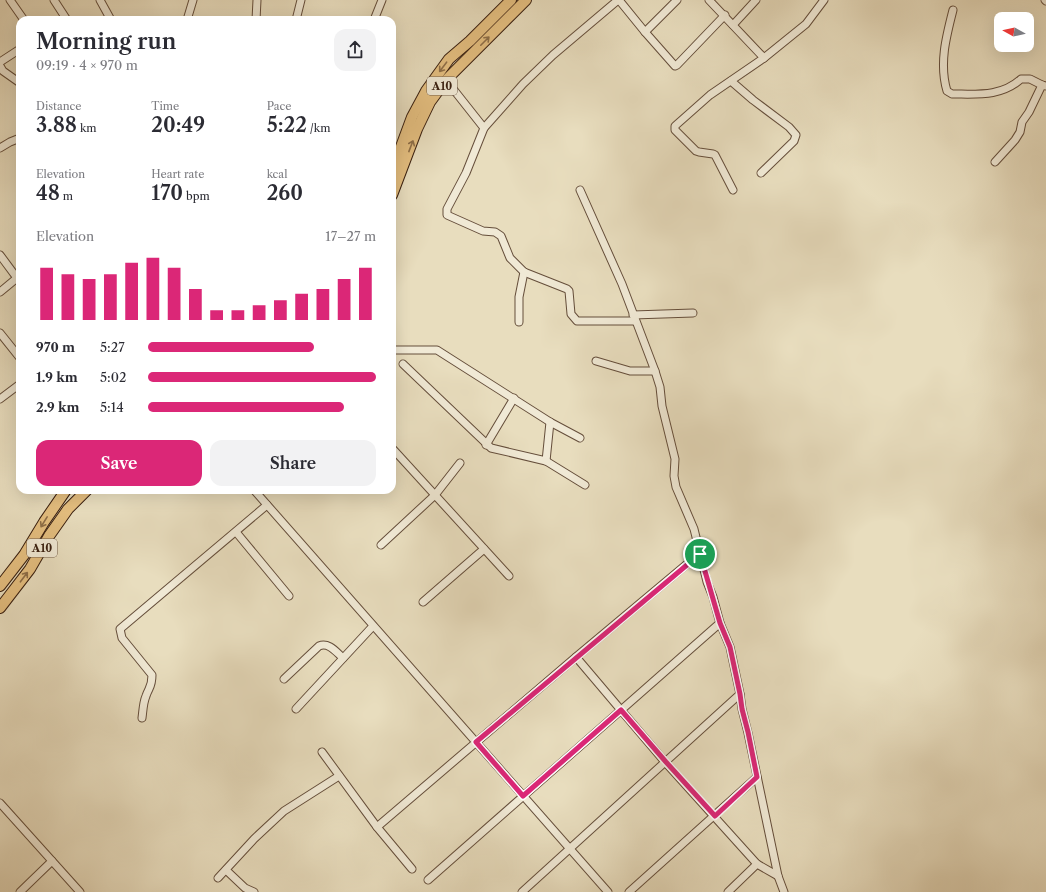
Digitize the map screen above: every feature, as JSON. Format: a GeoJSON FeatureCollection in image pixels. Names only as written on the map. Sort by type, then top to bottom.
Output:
{"type":"FeatureCollection","features":[{"type":"Feature","properties":{"kind":"highway","name":"A10"},"geometry":{"type":"LineString","coordinates":[[396,159],[412,117],[426,91],[449,59],[470,41],[511,0]]}},
{"type":"Feature","properties":{"kind":"highway","name":"A10"},"geometry":{"type":"LineString","coordinates":[[396,184],[417,129],[430,102],[446,80],[526,0]]}},
{"type":"Feature","properties":{"kind":"highway","name":"A10"},"geometry":{"type":"LineString","coordinates":[[0,586],[24,555],[63,494]]}},
{"type":"Feature","properties":{"kind":"highway","name":"A10"},"geometry":{"type":"LineString","coordinates":[[0,608],[30,569],[49,536],[68,509],[83,494]]}},
{"type":"Feature","properties":{"kind":"street"},"geometry":{"type":"LineString","coordinates":[[10,0],[21,16]]}},
{"type":"Feature","properties":{"kind":"street"},"geometry":{"type":"LineString","coordinates":[[54,0],[64,16]]}},
{"type":"Feature","properties":{"kind":"street"},"geometry":{"type":"LineString","coordinates":[[100,0],[109,16]]}},
{"type":"Feature","properties":{"kind":"street"},"geometry":{"type":"LineString","coordinates":[[188,16],[193,0]]}},
{"type":"Feature","properties":{"kind":"street"},"geometry":{"type":"LineString","coordinates":[[256,16],[257,0]]}},
{"type":"Feature","properties":{"kind":"street"},"geometry":{"type":"LineString","coordinates":[[297,16],[301,0]]}},
{"type":"Feature","properties":{"kind":"street"},"geometry":{"type":"LineString","coordinates":[[376,16],[382,0]]}},
{"type":"Feature","properties":{"kind":"street"},"geometry":{"type":"LineString","coordinates":[[693,312],[634,318],[577,321],[572,314],[569,291],[567,289],[524,272],[510,258],[501,236],[495,232],[483,231],[447,215],[447,209],[466,173],[484,128],[523,84],[618,0],[675,66],[677,66],[724,15]]}},
{"type":"Feature","properties":{"kind":"street"},"geometry":{"type":"LineString","coordinates":[[645,32],[677,0]]}},
{"type":"Feature","properties":{"kind":"street"},"geometry":{"type":"LineString","coordinates":[[709,0],[764,58]]}},
{"type":"Feature","properties":{"kind":"street"},"geometry":{"type":"LineString","coordinates":[[733,25],[756,0]]}},
{"type":"Feature","properties":{"kind":"street"},"geometry":{"type":"LineString","coordinates":[[733,190],[714,155],[696,151],[675,130],[675,126],[710,95],[764,58],[806,24],[824,0]]}},
{"type":"Feature","properties":{"kind":"street"},"geometry":{"type":"LineString","coordinates":[[953,10],[946,40],[943,64],[943,78],[947,91],[952,94],[990,94],[1014,86],[1022,79],[1030,79],[1044,85],[1022,122],[1020,132],[996,162]]}},
{"type":"Feature","properties":{"kind":"street"},"geometry":{"type":"LineString","coordinates":[[0,62],[16,52]]}},
{"type":"Feature","properties":{"kind":"street"},"geometry":{"type":"LineString","coordinates":[[1,71],[16,80]]}},
{"type":"Feature","properties":{"kind":"street"},"geometry":{"type":"LineString","coordinates":[[446,80],[484,128]]}},
{"type":"Feature","properties":{"kind":"street"},"geometry":{"type":"LineString","coordinates":[[731,81],[752,100],[789,127],[796,135],[794,141],[761,173]]}},
{"type":"Feature","properties":{"kind":"street"},"geometry":{"type":"LineString","coordinates":[[0,148],[16,140]]}},
{"type":"Feature","properties":{"kind":"street"},"geometry":{"type":"LineString","coordinates":[[580,190],[622,284],[660,387],[662,406],[674,459],[676,488],[694,529],[720,623],[730,647],[778,876],[784,892]]}},
{"type":"Feature","properties":{"kind":"street"},"geometry":{"type":"LineString","coordinates":[[0,255],[16,276]]}},
{"type":"Feature","properties":{"kind":"street"},"geometry":{"type":"LineString","coordinates":[[519,322],[519,297],[524,272]]}},
{"type":"Feature","properties":{"kind":"street"},"geometry":{"type":"LineString","coordinates":[[0,292],[16,282]]}},
{"type":"Feature","properties":{"kind":"street"},"geometry":{"type":"LineString","coordinates":[[0,333],[16,353]]}},
{"type":"Feature","properties":{"kind":"street"},"geometry":{"type":"LineString","coordinates":[[396,350],[437,350],[550,422],[580,438]]}},
{"type":"Feature","properties":{"kind":"street"},"geometry":{"type":"LineString","coordinates":[[596,361],[630,371],[655,371]]}},
{"type":"Feature","properties":{"kind":"street"},"geometry":{"type":"LineString","coordinates":[[402,364],[486,445],[495,450],[546,460],[585,485]]}},
{"type":"Feature","properties":{"kind":"street"},"geometry":{"type":"LineString","coordinates":[[0,399],[16,387]]}},
{"type":"Feature","properties":{"kind":"street"},"geometry":{"type":"LineString","coordinates":[[486,445],[514,398]]}},
{"type":"Feature","properties":{"kind":"street"},"geometry":{"type":"LineString","coordinates":[[546,460],[550,422]]}},
{"type":"Feature","properties":{"kind":"street"},"geometry":{"type":"LineString","coordinates":[[396,452],[509,576]]}},
{"type":"Feature","properties":{"kind":"street"},"geometry":{"type":"LineString","coordinates":[[381,545],[434,495],[460,463]]}},
{"type":"Feature","properties":{"kind":"street"},"geometry":{"type":"LineString","coordinates":[[257,494],[608,892]]}},
{"type":"Feature","properties":{"kind":"street"},"geometry":{"type":"LineString","coordinates":[[142,718],[146,696],[152,682],[152,675],[122,638],[120,629],[267,505]]}},
{"type":"Feature","properties":{"kind":"street"},"geometry":{"type":"LineString","coordinates":[[236,532],[289,596]]}},
{"type":"Feature","properties":{"kind":"street"},"geometry":{"type":"LineString","coordinates":[[423,602],[484,549]]}},
{"type":"Feature","properties":{"kind":"street"},"geometry":{"type":"LineString","coordinates":[[378,827],[576,657],[700,554]]}},
{"type":"Feature","properties":{"kind":"street"},"geometry":{"type":"LineString","coordinates":[[428,880],[720,623]]}},
{"type":"Feature","properties":{"kind":"street"},"geometry":{"type":"LineString","coordinates":[[296,709],[373,626]]}},
{"type":"Feature","properties":{"kind":"street"},"geometry":{"type":"LineString","coordinates":[[284,679],[323,644],[328,645],[343,658]]}},
{"type":"Feature","properties":{"kind":"street"},"geometry":{"type":"LineString","coordinates":[[576,657],[666,762],[757,864],[778,876]]}},
{"type":"Feature","properties":{"kind":"street"},"geometry":{"type":"LineString","coordinates":[[522,892],[740,694]]}},
{"type":"Feature","properties":{"kind":"street"},"geometry":{"type":"LineString","coordinates":[[322,752],[378,827],[412,869]]}},
{"type":"Feature","properties":{"kind":"street"},"geometry":{"type":"LineString","coordinates":[[218,878],[254,838],[284,811],[339,776]]}},
{"type":"Feature","properties":{"kind":"street"},"geometry":{"type":"LineString","coordinates":[[629,892],[757,777]]}},
{"type":"Feature","properties":{"kind":"street"},"geometry":{"type":"LineString","coordinates":[[0,803],[80,892]]}},
{"type":"Feature","properties":{"kind":"street"},"geometry":{"type":"LineString","coordinates":[[20,892],[52,861]]}},
{"type":"Feature","properties":{"kind":"street"},"geometry":{"type":"LineString","coordinates":[[728,892],[757,864]]}},
{"type":"Feature","properties":{"kind":"street"},"geometry":{"type":"LineString","coordinates":[[226,870],[245,888],[254,892]]}},
{"type":"Feature","properties":{"kind":"route"},"geometry":{"type":"LineString","coordinates":[[700,554],[720,623],[730,647],[757,777],[715,816],[621,710],[523,796],[476,742],[700,554]]}}]}
